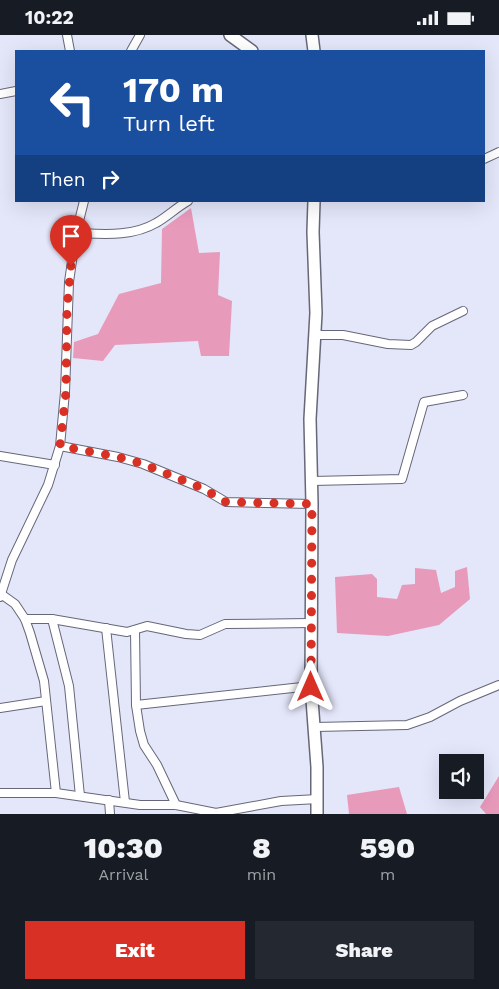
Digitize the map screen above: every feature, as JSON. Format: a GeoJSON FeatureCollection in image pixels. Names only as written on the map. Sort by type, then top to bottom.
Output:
{"type":"FeatureCollection","features":[{"type":"Feature","properties":{"kind":"street"},"geometry":{"type":"LineString","coordinates":[[67,35],[70,50]]}},
{"type":"Feature","properties":{"kind":"street"},"geometry":{"type":"LineString","coordinates":[[132,50],[140,35]]}},
{"type":"Feature","properties":{"kind":"street"},"geometry":{"type":"LineString","coordinates":[[230,35],[251,50]]}},
{"type":"Feature","properties":{"kind":"street"},"geometry":{"type":"LineString","coordinates":[[312,35],[314,50]]}},
{"type":"Feature","properties":{"kind":"street"},"geometry":{"type":"LineString","coordinates":[[0,94],[15,91]]}},
{"type":"Feature","properties":{"kind":"street"},"geometry":{"type":"LineString","coordinates":[[485,159],[499,152]]}},
{"type":"Feature","properties":{"kind":"street"},"geometry":{"type":"LineString","coordinates":[[56,793],[44,681],[24,619],[15,605],[0,595],[12,560],[40,505],[60,446],[66,392],[68,282],[76,233],[84,202]]}},
{"type":"Feature","properties":{"kind":"street"},"geometry":{"type":"LineString","coordinates":[[76,233],[128,233],[144,229],[187,202]]}},
{"type":"Feature","properties":{"kind":"street"},"geometry":{"type":"LineString","coordinates":[[314,202],[313,232],[316,313],[310,419],[312,481],[311,687],[315,727],[317,814]]}},
{"type":"Feature","properties":{"kind":"street"},"geometry":{"type":"LineString","coordinates":[[314,335],[343,335],[388,345],[411,345],[432,326],[463,311]]}},
{"type":"Feature","properties":{"kind":"street"},"geometry":{"type":"LineString","coordinates":[[312,481],[402,479],[424,402],[463,395]]}},
{"type":"Feature","properties":{"kind":"street"},"geometry":{"type":"LineString","coordinates":[[60,446],[118,457],[143,464],[204,489],[226,502],[312,504]]}},
{"type":"Feature","properties":{"kind":"street"},"geometry":{"type":"LineString","coordinates":[[0,456],[55,465]]}},
{"type":"Feature","properties":{"kind":"street"},"geometry":{"type":"LineString","coordinates":[[24,619],[52,619],[78,622],[128,631],[135,631],[147,626],[200,635],[224,624],[312,623]]}},
{"type":"Feature","properties":{"kind":"street"},"geometry":{"type":"LineString","coordinates":[[52,619],[69,686],[80,796]]}},
{"type":"Feature","properties":{"kind":"street"},"geometry":{"type":"LineString","coordinates":[[106,628],[125,802]]}},
{"type":"Feature","properties":{"kind":"street"},"geometry":{"type":"LineString","coordinates":[[135,631],[136,705],[140,731],[144,745],[157,765],[176,805]]}},
{"type":"Feature","properties":{"kind":"street"},"geometry":{"type":"LineString","coordinates":[[315,727],[407,725],[430,717],[460,701],[499,685]]}},
{"type":"Feature","properties":{"kind":"street"},"geometry":{"type":"LineString","coordinates":[[136,705],[311,687]]}},
{"type":"Feature","properties":{"kind":"street"},"geometry":{"type":"LineString","coordinates":[[0,708],[46,701]]}},
{"type":"Feature","properties":{"kind":"street"},"geometry":{"type":"LineString","coordinates":[[0,793],[56,793],[140,805],[176,805],[208,812],[227,813],[273,802],[318,799]]}},
{"type":"Feature","properties":{"kind":"street"},"geometry":{"type":"LineString","coordinates":[[110,800],[110,814]]}},
{"type":"Feature","properties":{"kind":"shaded area"},"geometry":{"type":"Polygon","coordinates":[[[191,208],[199,253],[220,252],[218,295],[232,301],[229,356],[201,356],[198,341],[115,345],[103,361],[73,358],[74,342],[98,334],[119,294],[161,283],[162,229],[191,208]]]}},
{"type":"Feature","properties":{"kind":"shaded area"},"geometry":{"type":"Polygon","coordinates":[[[467,567],[470,599],[439,625],[388,636],[337,633],[335,577],[372,574],[377,579],[377,597],[397,599],[402,585],[415,584],[415,568],[436,570],[441,593],[455,587],[455,571],[467,567]]]}},
{"type":"Feature","properties":{"kind":"shaded area"},"geometry":{"type":"Polygon","coordinates":[[[499,776],[499,814],[486,814],[480,807],[499,776]]]}},
{"type":"Feature","properties":{"kind":"shaded area"},"geometry":{"type":"Polygon","coordinates":[[[399,787],[407,814],[349,814],[347,795],[399,787]]]}},
{"type":"Feature","properties":{"kind":"route"},"geometry":{"type":"LineString","coordinates":[[71,266],[68,282],[66,392],[60,446],[118,457],[143,464],[178,477],[226,502],[312,504],[311,687]]}}]}
